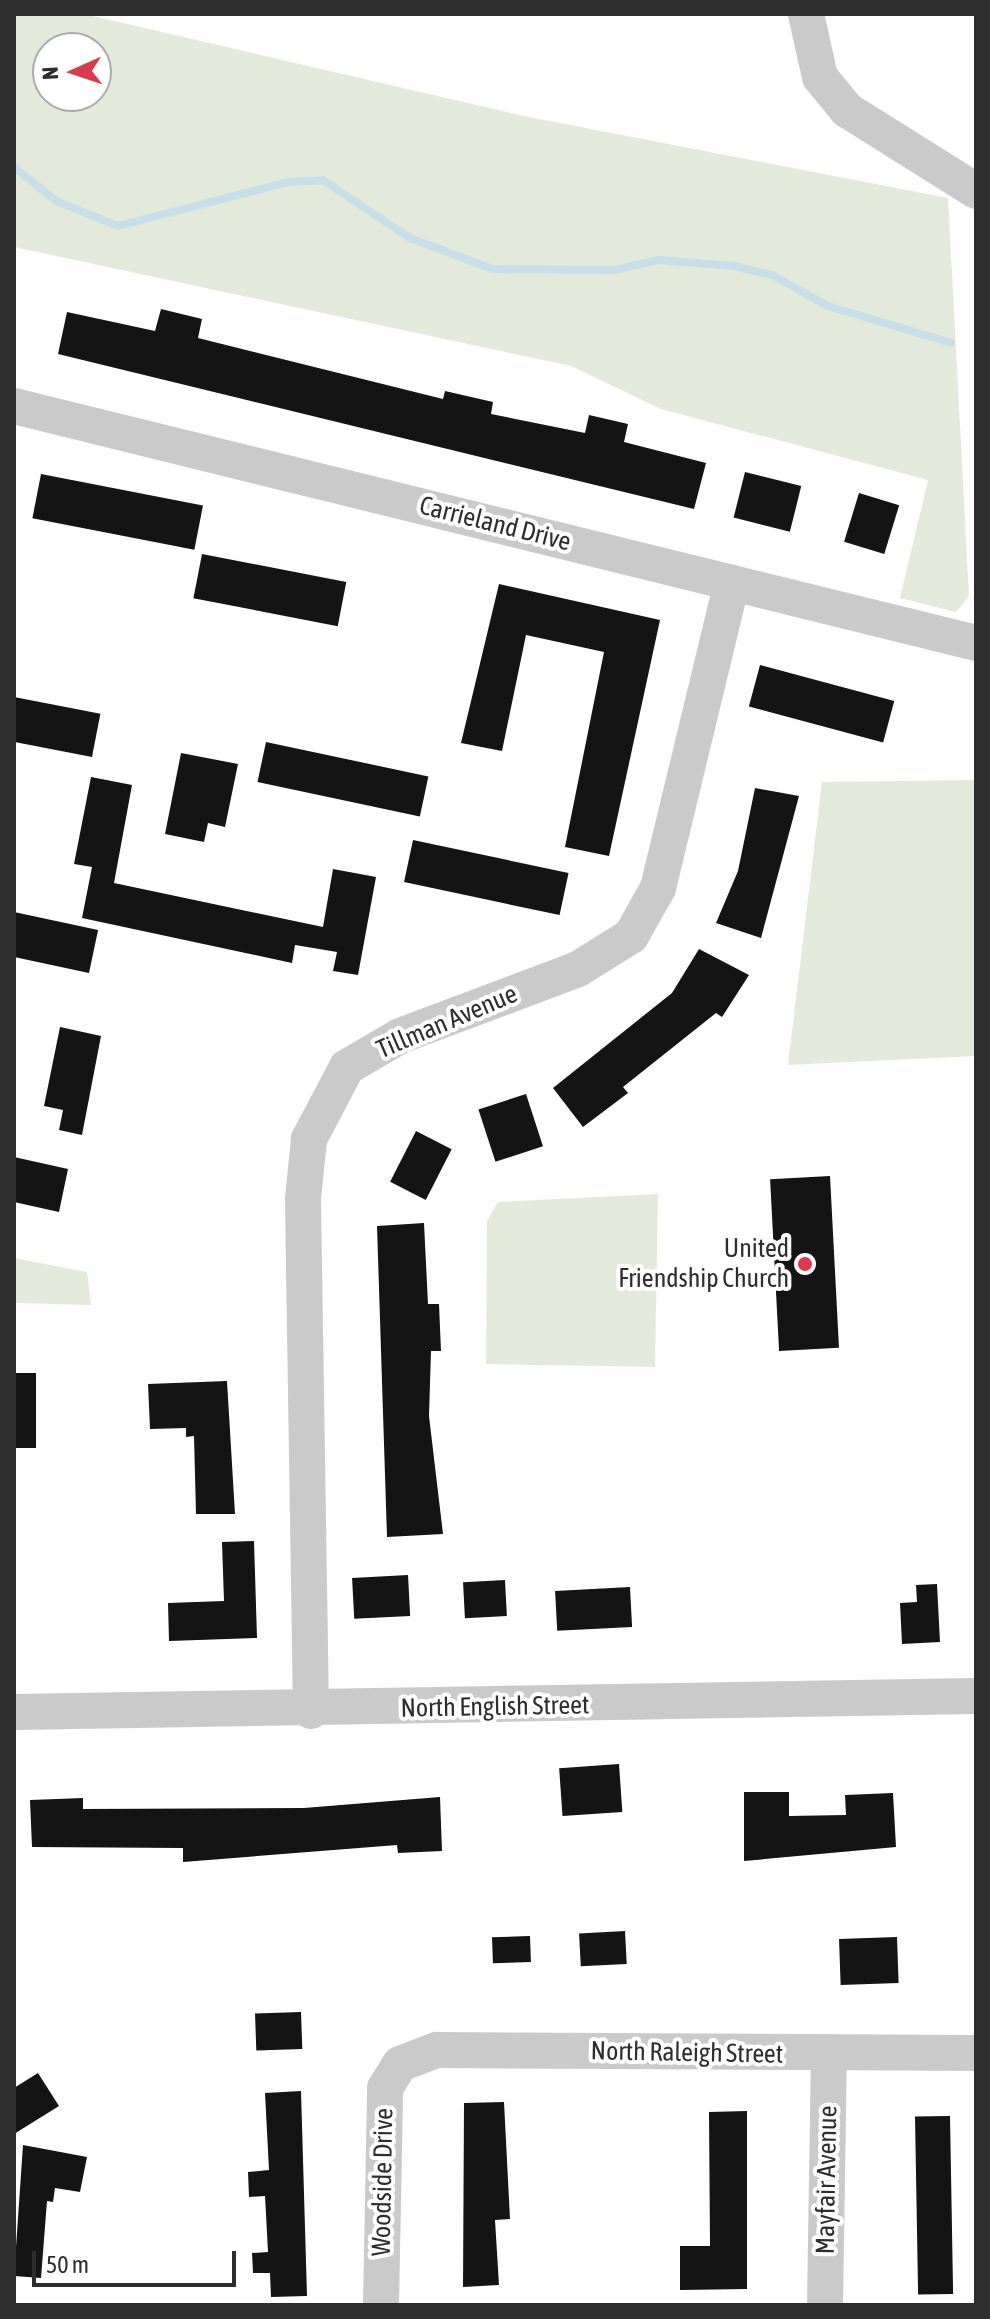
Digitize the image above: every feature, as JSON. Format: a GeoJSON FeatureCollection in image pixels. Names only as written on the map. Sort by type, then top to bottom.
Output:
{"type":"FeatureCollection","features":[{"type":"Feature","properties":{"kind":"street"},"geometry":{"type":"LineString","coordinates":[[806,14],[820,77],[847,110],[976,191]]}},
{"type":"Feature","properties":{"kind":"street","name":"Carrieland Drive"},"geometry":{"type":"LineString","coordinates":[[14,406],[976,643]]}},
{"type":"Feature","properties":{"kind":"street","name":"Tillman Avenue"},"geometry":{"type":"LineString","coordinates":[[311,1711],[303,1199],[309,1139],[347,1067],[400,1036],[578,969],[631,936],[658,888],[732,583]]}},
{"type":"Feature","properties":{"kind":"street","name":"North English Street"},"geometry":{"type":"LineString","coordinates":[[14,1712],[311,1711],[976,1696]]}},
{"type":"Feature","properties":{"kind":"street","name":"North Raleigh Street"},"geometry":{"type":"LineString","coordinates":[[400,2064],[437,2050],[829,2055],[976,2053]]}},
{"type":"Feature","properties":{"kind":"street","name":"Mayfair Avenue"},"geometry":{"type":"LineString","coordinates":[[825,2305],[829,2055]]}},
{"type":"Feature","properties":{"kind":"street","name":"Woodside Drive"},"geometry":{"type":"LineString","coordinates":[[381,2305],[385,2088],[400,2064]]}},
{"type":"Feature","properties":{"kind":"green space"},"geometry":{"type":"Polygon","coordinates":[[[14,14],[84,14],[524,116],[948,198],[969,596],[956,612],[900,598],[928,480],[661,409],[571,366],[14,247],[14,14]]]}},
{"type":"Feature","properties":{"kind":"green space"},"geometry":{"type":"Polygon","coordinates":[[[976,780],[976,1056],[788,1065],[822,782],[976,780]]]}},
{"type":"Feature","properties":{"kind":"green space"},"geometry":{"type":"Polygon","coordinates":[[[658,1194],[655,1367],[486,1364],[487,1221],[498,1202],[658,1194]]]}},
{"type":"Feature","properties":{"kind":"green space"},"geometry":{"type":"Polygon","coordinates":[[[14,1258],[87,1272],[91,1305],[14,1303],[14,1258]]]}},
{"type":"Feature","properties":{"kind":"building"},"geometry":{"type":"Polygon","coordinates":[[[161,309],[202,319],[198,338],[443,399],[445,391],[493,402],[491,414],[585,433],[589,415],[628,424],[624,442],[706,463],[694,509],[58,354],[67,312],[155,331],[161,309]]]}},
{"type":"Feature","properties":{"kind":"building"},"geometry":{"type":"Polygon","coordinates":[[[745,472],[801,486],[790,532],[734,518],[745,472]]]}},
{"type":"Feature","properties":{"kind":"building"},"geometry":{"type":"Polygon","coordinates":[[[41,474],[203,505],[194,550],[32,518],[41,474]]]}},
{"type":"Feature","properties":{"kind":"building"},"geometry":{"type":"Polygon","coordinates":[[[859,493],[899,505],[884,554],[844,542],[859,493]]]}},
{"type":"Feature","properties":{"kind":"building"},"geometry":{"type":"Polygon","coordinates":[[[202,554],[346,582],[338,626],[193,598],[202,554]]]}},
{"type":"Feature","properties":{"kind":"building"},"geometry":{"type":"Polygon","coordinates":[[[499,584],[660,620],[609,856],[565,847],[604,652],[526,635],[502,751],[461,743],[499,584]]]}},
{"type":"Feature","properties":{"kind":"building"},"geometry":{"type":"Polygon","coordinates":[[[760,665],[894,701],[883,743],[749,707],[760,665]]]}},
{"type":"Feature","properties":{"kind":"building"},"geometry":{"type":"Polygon","coordinates":[[[14,697],[100,714],[92,757],[14,742],[14,697]]]}},
{"type":"Feature","properties":{"kind":"building"},"geometry":{"type":"Polygon","coordinates":[[[266,742],[428,777],[420,817],[257,782],[266,742]]]}},
{"type":"Feature","properties":{"kind":"building"},"geometry":{"type":"Polygon","coordinates":[[[181,753],[238,764],[225,827],[208,823],[204,842],[165,834],[181,753]]]}},
{"type":"Feature","properties":{"kind":"building"},"geometry":{"type":"Polygon","coordinates":[[[91,777],[132,785],[114,883],[323,927],[333,869],[376,877],[358,975],[333,971],[337,952],[295,945],[292,963],[82,918],[92,867],[74,864],[91,777]]]}},
{"type":"Feature","properties":{"kind":"building"},"geometry":{"type":"Polygon","coordinates":[[[755,788],[799,796],[761,938],[716,923],[738,871],[755,788]]]}},
{"type":"Feature","properties":{"kind":"building"},"geometry":{"type":"Polygon","coordinates":[[[413,840],[569,873],[560,915],[404,882],[413,840]]]}},
{"type":"Feature","properties":{"kind":"building"},"geometry":{"type":"Polygon","coordinates":[[[14,912],[98,930],[89,973],[14,957],[14,912]]]}},
{"type":"Feature","properties":{"kind":"building"},"geometry":{"type":"Polygon","coordinates":[[[699,949],[749,975],[722,1017],[716,1013],[623,1087],[628,1093],[583,1127],[553,1088],[672,993],[699,949]]]}},
{"type":"Feature","properties":{"kind":"building"},"geometry":{"type":"Polygon","coordinates":[[[60,1027],[101,1036],[82,1135],[59,1130],[63,1110],[44,1106],[60,1027]]]}},
{"type":"Feature","properties":{"kind":"building"},"geometry":{"type":"Polygon","coordinates":[[[526,1094],[543,1146],[495,1162],[478,1109],[526,1094]]]}},
{"type":"Feature","properties":{"kind":"building"},"geometry":{"type":"Polygon","coordinates":[[[416,1131],[452,1149],[426,1200],[390,1182],[416,1131]]]}},
{"type":"Feature","properties":{"kind":"building"},"geometry":{"type":"Polygon","coordinates":[[[14,1157],[68,1169],[59,1212],[14,1202],[14,1157]]]}},
{"type":"Feature","properties":{"kind":"building","name":"United Friendship Church"},"geometry":{"type":"Polygon","coordinates":[[[830,1176],[839,1348],[779,1351],[770,1179],[830,1176]]]}},
{"type":"Feature","properties":{"kind":"building"},"geometry":{"type":"Polygon","coordinates":[[[424,1223],[428,1304],[439,1304],[441,1351],[431,1351],[429,1416],[443,1534],[387,1537],[377,1226],[424,1223]]]}},
{"type":"Feature","properties":{"kind":"building"},"geometry":{"type":"Polygon","coordinates":[[[14,1373],[36,1373],[36,1448],[14,1448],[14,1373]]]}},
{"type":"Feature","properties":{"kind":"building"},"geometry":{"type":"Polygon","coordinates":[[[227,1381],[235,1514],[196,1514],[194,1436],[186,1437],[186,1428],[150,1429],[148,1384],[227,1381]]]}},
{"type":"Feature","properties":{"kind":"building"},"geometry":{"type":"Polygon","coordinates":[[[254,1541],[257,1638],[169,1641],[168,1603],[224,1601],[222,1542],[254,1541]]]}},
{"type":"Feature","properties":{"kind":"building"},"geometry":{"type":"Polygon","coordinates":[[[408,1575],[410,1616],[354,1619],[352,1578],[408,1575]]]}},
{"type":"Feature","properties":{"kind":"building"},"geometry":{"type":"Polygon","coordinates":[[[505,1580],[507,1616],[465,1618],[463,1582],[505,1580]]]}},
{"type":"Feature","properties":{"kind":"building"},"geometry":{"type":"Polygon","coordinates":[[[937,1584],[940,1642],[902,1644],[900,1603],[917,1602],[916,1585],[937,1584]]]}},
{"type":"Feature","properties":{"kind":"building"},"geometry":{"type":"Polygon","coordinates":[[[630,1587],[632,1627],[557,1631],[555,1591],[630,1587]]]}},
{"type":"Feature","properties":{"kind":"building"},"geometry":{"type":"Polygon","coordinates":[[[619,1764],[622,1812],[562,1816],[559,1768],[619,1764]]]}},
{"type":"Feature","properties":{"kind":"building"},"geometry":{"type":"Polygon","coordinates":[[[744,1792],[789,1792],[789,1816],[846,1815],[845,1795],[893,1793],[896,1847],[744,1861],[744,1792]]]}},
{"type":"Feature","properties":{"kind":"building"},"geometry":{"type":"Polygon","coordinates":[[[440,1797],[442,1851],[398,1853],[397,1845],[183,1862],[183,1848],[32,1847],[30,1800],[83,1798],[83,1809],[304,1808],[440,1797]]]}},
{"type":"Feature","properties":{"kind":"building"},"geometry":{"type":"Polygon","coordinates":[[[625,1931],[627,1964],[581,1966],[579,1933],[625,1931]]]}},
{"type":"Feature","properties":{"kind":"building"},"geometry":{"type":"Polygon","coordinates":[[[530,1936],[531,1962],[493,1963],[492,1937],[530,1936]]]}},
{"type":"Feature","properties":{"kind":"building"},"geometry":{"type":"Polygon","coordinates":[[[897,1937],[899,1983],[841,1985],[839,1939],[897,1937]]]}},
{"type":"Feature","properties":{"kind":"building"},"geometry":{"type":"Polygon","coordinates":[[[301,2012],[302,2049],[256,2051],[255,2014],[301,2012]]]}},
{"type":"Feature","properties":{"kind":"building"},"geometry":{"type":"Polygon","coordinates":[[[38,2073],[59,2106],[14,2134],[14,2088],[38,2073]]]}},
{"type":"Feature","properties":{"kind":"building"},"geometry":{"type":"Polygon","coordinates":[[[301,2091],[307,2296],[271,2297],[270,2273],[253,2273],[252,2253],[268,2252],[265,2196],[249,2197],[248,2172],[269,2170],[265,2093],[301,2091]]]}},
{"type":"Feature","properties":{"kind":"building"},"geometry":{"type":"Polygon","coordinates":[[[504,2102],[510,2219],[495,2220],[499,2285],[463,2287],[464,2103],[504,2102]]]}},
{"type":"Feature","properties":{"kind":"building"},"geometry":{"type":"Polygon","coordinates":[[[747,2111],[747,2289],[680,2290],[680,2246],[710,2246],[709,2112],[747,2111]]]}},
{"type":"Feature","properties":{"kind":"building"},"geometry":{"type":"Polygon","coordinates":[[[950,2116],[953,2294],[918,2295],[915,2117],[950,2116]]]}},
{"type":"Feature","properties":{"kind":"building"},"geometry":{"type":"Polygon","coordinates":[[[23,2145],[87,2157],[80,2192],[55,2188],[53,2202],[47,2201],[41,2278],[14,2276],[23,2145]]]}},
{"type":"Feature","properties":{"kind":"waterway"},"geometry":{"type":"LineString","coordinates":[[14,167],[56,201],[118,226],[288,182],[323,180],[410,238],[492,269],[614,270],[658,260],[734,266],[774,276],[828,306],[951,343]]}},
{"type":"Feature","properties":{"kind":"place","name":"United Friendship Church"},"geometry":{"type":"Point","coordinates":[805,1264]}}]}
